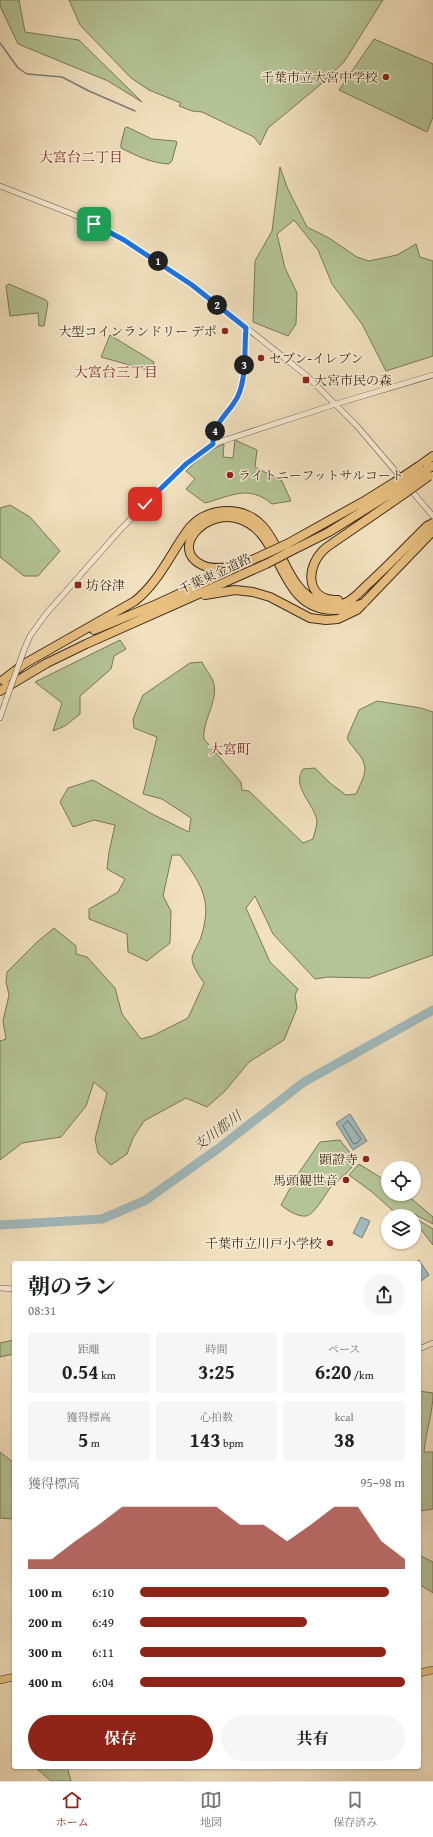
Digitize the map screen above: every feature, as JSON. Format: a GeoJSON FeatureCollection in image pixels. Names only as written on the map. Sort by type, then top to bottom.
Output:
{"type":"FeatureCollection","features":[{"type":"Feature","properties":{"kind":"highway","name":"千葉東金道路"},"geometry":{"type":"LineString","coordinates":[[427,471],[433,456]]}},
{"type":"Feature","properties":{"kind":"highway","name":"千葉東金道路"},"geometry":{"type":"LineString","coordinates":[[0,691],[70,651],[166,610],[266,564],[329,532],[433,466]]}},
{"type":"Feature","properties":{"kind":"highway"},"geometry":{"type":"LineString","coordinates":[[354,596],[334,600],[323,596],[312,584],[311,571],[313,564],[321,552],[399,488],[427,471]]}},
{"type":"Feature","properties":{"kind":"highway","name":"千葉東金道路"},"geometry":{"type":"LineString","coordinates":[[130,610],[156,604],[238,567],[287,544],[366,500],[399,488]]}},
{"type":"Feature","properties":{"kind":"highway"},"geometry":{"type":"LineString","coordinates":[[1,681],[24,664],[130,610],[161,573],[193,524],[209,514],[224,511],[245,514],[252,518],[264,528],[274,541],[294,580],[308,596],[319,602],[332,605],[346,603],[382,573],[427,526],[433,523]]}},
{"type":"Feature","properties":{"kind":"highway"},"geometry":{"type":"LineString","coordinates":[[238,567],[213,568],[202,565],[194,558],[191,553],[190,544],[194,533],[201,525],[212,519],[226,517],[239,519],[252,525],[267,542],[286,579],[294,590],[302,599],[314,606],[327,610],[340,610],[364,603]]}},
{"type":"Feature","properties":{"kind":"highway"},"geometry":{"type":"LineString","coordinates":[[200,594],[209,596],[235,590],[253,592],[270,597],[302,615],[326,620],[338,619],[350,614],[364,603],[433,531]]}},
{"type":"Feature","properties":{"kind":"main road"},"geometry":{"type":"LineString","coordinates":[[421,1673],[433,1670]]}},
{"type":"Feature","properties":{"kind":"main road"},"geometry":{"type":"LineString","coordinates":[[0,1680],[12,1677]]}},
{"type":"Feature","properties":{"kind":"street"},"geometry":{"type":"LineString","coordinates":[[0,186],[72,214],[124,240],[192,285],[307,376],[357,426],[433,516]]}},
{"type":"Feature","properties":{"kind":"street"},"geometry":{"type":"LineString","coordinates":[[213,444],[214,434],[218,424],[235,401],[240,390],[245,352],[246,328]]}},
{"type":"Feature","properties":{"kind":"street"},"geometry":{"type":"LineString","coordinates":[[0,718],[30,636],[46,614],[120,530],[186,464],[213,444],[336,404],[433,375]]}},
{"type":"Feature","properties":{"kind":"street"},"geometry":{"type":"LineString","coordinates":[[0,1288],[12,1289]]}},
{"type":"Feature","properties":{"kind":"street"},"geometry":{"type":"LineString","coordinates":[[421,1348],[433,1343]]}},
{"type":"Feature","properties":{"kind":"green space"},"geometry":{"type":"Polygon","coordinates":[[[0,0],[19,0],[25,32],[79,40],[142,102],[108,81],[18,44],[0,6],[0,0]]]}},
{"type":"Feature","properties":{"kind":"green space"},"geometry":{"type":"Polygon","coordinates":[[[69,0],[383,0],[344,62],[320,85],[268,128],[260,145],[254,137],[202,112],[192,111],[179,106],[181,103],[149,90],[131,78],[80,25],[69,0]]]}},
{"type":"Feature","properties":{"kind":"green space"},"geometry":{"type":"Polygon","coordinates":[[[374,39],[433,64],[433,117],[427,132],[339,90],[374,39]]]}},
{"type":"Feature","properties":{"kind":"green space"},"geometry":{"type":"Polygon","coordinates":[[[127,127],[152,139],[177,142],[172,161],[169,164],[150,161],[121,148],[125,128],[127,127]]]}},
{"type":"Feature","properties":{"kind":"green space"},"geometry":{"type":"Polygon","coordinates":[[[280,167],[287,187],[307,227],[329,238],[357,257],[369,261],[397,255],[416,244],[420,257],[433,261],[433,356],[386,371],[362,324],[332,284],[318,250],[294,220],[277,234],[285,268],[297,293],[296,324],[288,336],[253,322],[255,261],[272,231],[280,167]]]}},
{"type":"Feature","properties":{"kind":"green space"},"geometry":{"type":"Polygon","coordinates":[[[9,284],[46,300],[48,303],[44,326],[39,326],[38,313],[10,316],[6,286],[9,284]]]}},
{"type":"Feature","properties":{"kind":"green space"},"geometry":{"type":"Polygon","coordinates":[[[110,335],[154,362],[153,370],[151,371],[101,357],[110,335]]]}},
{"type":"Feature","properties":{"kind":"green space","name":"ライトニーフットサルコート"},"geometry":{"type":"Polygon","coordinates":[[[235,440],[257,450],[255,467],[282,481],[291,501],[272,504],[255,494],[240,493],[205,503],[186,489],[195,479],[186,471],[206,452],[224,444],[223,457],[233,458],[235,440]]]}},
{"type":"Feature","properties":{"kind":"green space"},"geometry":{"type":"Polygon","coordinates":[[[10,505],[30,517],[60,551],[38,576],[24,576],[0,557],[0,508],[10,505]]]}},
{"type":"Feature","properties":{"kind":"green space"},"geometry":{"type":"Polygon","coordinates":[[[120,640],[126,649],[114,656],[111,669],[80,696],[80,714],[65,726],[53,731],[62,703],[35,682],[120,640]]]}},
{"type":"Feature","properties":{"kind":"green space"},"geometry":{"type":"Polygon","coordinates":[[[202,662],[212,678],[215,688],[213,702],[204,732],[204,739],[241,782],[242,790],[249,791],[303,843],[313,839],[317,821],[312,808],[301,789],[300,776],[303,769],[315,768],[330,783],[346,795],[356,794],[365,772],[365,767],[361,757],[347,738],[359,710],[377,701],[421,708],[433,712],[433,955],[369,978],[328,977],[315,979],[273,934],[255,896],[246,908],[270,962],[298,989],[295,995],[297,1008],[284,1040],[249,1062],[225,1091],[207,1107],[186,1098],[144,1121],[133,1138],[127,1154],[111,1165],[98,1153],[95,1139],[107,1093],[94,1082],[86,1106],[61,1137],[22,1143],[0,1160],[0,1041],[6,1039],[3,1021],[9,995],[6,982],[7,972],[37,942],[54,928],[76,946],[76,954],[87,957],[115,988],[122,1014],[141,1039],[152,1036],[188,1018],[204,983],[192,962],[192,959],[200,940],[204,924],[206,913],[205,902],[199,884],[180,855],[172,855],[163,896],[171,911],[170,943],[147,961],[128,952],[127,934],[89,919],[89,909],[118,892],[125,879],[107,869],[115,825],[94,820],[73,827],[60,802],[68,788],[93,780],[154,815],[189,832],[191,818],[162,799],[143,794],[157,737],[134,728],[133,719],[143,695],[190,663],[202,662]]]}},
{"type":"Feature","properties":{"kind":"green space"},"geometry":{"type":"Polygon","coordinates":[[[340,1140],[352,1156],[354,1161],[353,1164],[348,1172],[330,1188],[316,1209],[309,1215],[303,1216],[292,1213],[281,1205],[296,1177],[320,1142],[340,1140]]]}},
{"type":"Feature","properties":{"kind":"green space"},"geometry":{"type":"Polygon","coordinates":[[[359,1164],[381,1178],[381,1200],[372,1192],[349,1175],[359,1164]]]}},
{"type":"Feature","properties":{"kind":"green space"},"geometry":{"type":"Polygon","coordinates":[[[382,1201],[414,1201],[433,1217],[433,1224],[421,1218],[421,1209],[391,1209],[382,1201]]]}},
{"type":"Feature","properties":{"kind":"green space"},"geometry":{"type":"Polygon","coordinates":[[[421,1222],[433,1229],[433,1245],[421,1229],[421,1222]]]}},
{"type":"Feature","properties":{"kind":"green space"},"geometry":{"type":"Polygon","coordinates":[[[12,1340],[12,1354],[0,1357],[0,1343],[12,1340]]]}},
{"type":"Feature","properties":{"kind":"green space"},"geometry":{"type":"Polygon","coordinates":[[[421,1391],[433,1393],[432,1408],[424,1452],[433,1452],[433,1509],[421,1511],[421,1391]]]}},
{"type":"Feature","properties":{"kind":"green space"},"geometry":{"type":"Polygon","coordinates":[[[0,1452],[12,1461],[12,1519],[0,1518],[0,1452]]]}},
{"type":"Feature","properties":{"kind":"green space"},"geometry":{"type":"Polygon","coordinates":[[[421,1556],[433,1562],[433,1593],[421,1585],[421,1556]]]}},
{"type":"Feature","properties":{"kind":"green space"},"geometry":{"type":"Polygon","coordinates":[[[37,1769],[68,1769],[71,1781],[51,1781],[37,1769]]]}},
{"type":"Feature","properties":{"kind":"water"},"geometry":{"type":"Polygon","coordinates":[[[350,1114],[367,1141],[353,1150],[336,1123],[350,1114]]]}},
{"type":"Feature","properties":{"kind":"water"},"geometry":{"type":"Polygon","coordinates":[[[361,1217],[370,1221],[362,1238],[353,1233],[361,1217]]]}},
{"type":"Feature","properties":{"kind":"water"},"geometry":{"type":"Polygon","coordinates":[[[421,1263],[429,1275],[421,1281],[421,1263]]]}},
{"type":"Feature","properties":{"kind":"waterway"},"geometry":{"type":"LineString","coordinates":[[0,43],[18,68],[27,74],[62,77],[89,91],[135,111]]}},
{"type":"Feature","properties":{"kind":"waterway","name":"支川都川"},"geometry":{"type":"LineString","coordinates":[[0,1225],[102,1219],[146,1200],[219,1148],[304,1082],[433,1010]]}},
{"type":"Feature","properties":{"kind":"place","name":"千葉市立大宮中学校"},"geometry":{"type":"Point","coordinates":[386,77]}},
{"type":"Feature","properties":{"kind":"place","name":"大型コインランドリー デポ"},"geometry":{"type":"Point","coordinates":[225,331]}},
{"type":"Feature","properties":{"kind":"place","name":"セブン-イレブン"},"geometry":{"type":"Point","coordinates":[261,358]}},
{"type":"Feature","properties":{"kind":"place","name":"大宮市民の森"},"geometry":{"type":"Point","coordinates":[306,380]}},
{"type":"Feature","properties":{"kind":"place","name":"ライトニーフットサルコート"},"geometry":{"type":"Point","coordinates":[230,475]}},
{"type":"Feature","properties":{"kind":"place","name":"坊谷津"},"geometry":{"type":"Point","coordinates":[78,585]}},
{"type":"Feature","properties":{"kind":"place","name":"顕證寺"},"geometry":{"type":"Point","coordinates":[366,1159]}},
{"type":"Feature","properties":{"kind":"place","name":"馬頭観世音"},"geometry":{"type":"Point","coordinates":[346,1180]}},
{"type":"Feature","properties":{"kind":"place","name":"千葉市立川戸小学校"},"geometry":{"type":"Point","coordinates":[330,1243]}},
{"type":"Feature","properties":{"kind":"district","name":"大宮台二丁目"},"geometry":{"type":"Point","coordinates":[81,157]}},
{"type":"Feature","properties":{"kind":"district","name":"大宮台三丁目"},"geometry":{"type":"Point","coordinates":[116,372]}},
{"type":"Feature","properties":{"kind":"district","name":"大宮町"},"geometry":{"type":"Point","coordinates":[230,749]}},
{"type":"Feature","properties":{"kind":"route"},"geometry":{"type":"LineString","coordinates":[[94,224],[124,240],[192,285],[246,328],[245,352],[240,390],[228,412],[218,424],[214,434],[213,444],[186,464],[145,504]]}}]}
